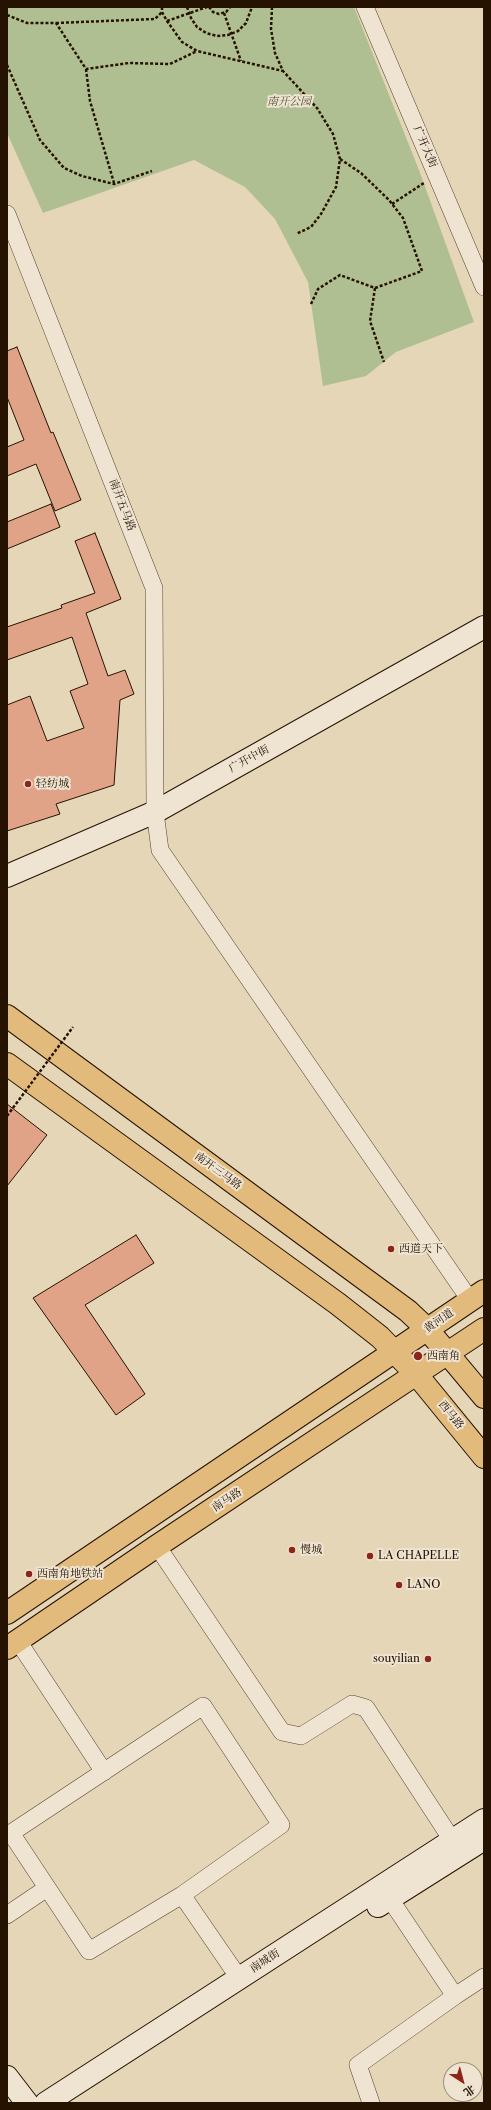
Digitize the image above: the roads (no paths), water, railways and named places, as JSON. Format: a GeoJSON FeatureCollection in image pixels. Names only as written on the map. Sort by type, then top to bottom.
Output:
{"type":"FeatureCollection","features":[{"type":"Feature","properties":{"kind":"main road","name":"南开三马路"},"geometry":{"type":"LineString","coordinates":[[7,1016],[408,1311],[427,1329]]}},
{"type":"Feature","properties":{"kind":"main road"},"geometry":{"type":"LineString","coordinates":[[7,1064],[338,1304],[395,1351],[417,1375]]}},
{"type":"Feature","properties":{"kind":"main road","name":"黄河道"},"geometry":{"type":"LineString","coordinates":[[395,1351],[477,1295]]}},
{"type":"Feature","properties":{"kind":"main road"},"geometry":{"type":"LineString","coordinates":[[427,1329],[484,1397]]}},
{"type":"Feature","properties":{"kind":"main road"},"geometry":{"type":"LineString","coordinates":[[448,1353],[484,1329]]}},
{"type":"Feature","properties":{"kind":"main road"},"geometry":{"type":"LineString","coordinates":[[7,1613],[395,1351]]}},
{"type":"Feature","properties":{"kind":"main road","name":"南马路"},"geometry":{"type":"LineString","coordinates":[[12,1644],[156,1546],[417,1375],[448,1353]]}},
{"type":"Feature","properties":{"kind":"main road","name":"西马路"},"geometry":{"type":"LineString","coordinates":[[417,1375],[484,1457]]}},
{"type":"Feature","properties":{"kind":"street","name":"广开大街"},"geometry":{"type":"LineString","coordinates":[[365,7],[484,287]]}},
{"type":"Feature","properties":{"kind":"street","name":"南开五马路"},"geometry":{"type":"LineString","coordinates":[[7,214],[154,588],[155,812],[160,850],[477,1295]]}},
{"type":"Feature","properties":{"kind":"street","name":"广开中街"},"geometry":{"type":"LineString","coordinates":[[7,876],[155,812],[484,627]]}},
{"type":"Feature","properties":{"kind":"street"},"geometry":{"type":"LineString","coordinates":[[156,1546],[282,1732],[301,1736],[352,1704],[366,1708],[452,1840]]}},
{"type":"Feature","properties":{"kind":"street"},"geometry":{"type":"LineString","coordinates":[[12,1644],[104,1772]]}},
{"type":"Feature","properties":{"kind":"street"},"geometry":{"type":"LineString","coordinates":[[203,1706],[281,1825],[182,1895],[89,1951],[11,1833],[104,1772],[203,1706]]}},
{"type":"Feature","properties":{"kind":"street","name":"南城街"},"geometry":{"type":"LineString","coordinates":[[46,2103],[484,1820]]}},
{"type":"Feature","properties":{"kind":"street","name":"南城街"},"geometry":{"type":"LineString","coordinates":[[66,2103],[484,1839]]}},
{"type":"Feature","properties":{"kind":"street"},"geometry":{"type":"LineString","coordinates":[[7,1915],[47,1888]]}},
{"type":"Feature","properties":{"kind":"street"},"geometry":{"type":"LineString","coordinates":[[182,1895],[239,1978]]}},
{"type":"Feature","properties":{"kind":"street"},"geometry":{"type":"LineString","coordinates":[[390,1899],[455,1996]]}},
{"type":"Feature","properties":{"kind":"street"},"geometry":{"type":"LineString","coordinates":[[371,2103],[358,2066],[455,1996],[484,1977]]}},
{"type":"Feature","properties":{"kind":"street"},"geometry":{"type":"LineString","coordinates":[[7,2077],[27,2103]]}},
{"type":"Feature","properties":{"kind":"place","name":"轻纺城"},"geometry":{"type":"Point","coordinates":[28,784]}},
{"type":"Feature","properties":{"kind":"place","name":"西道天下"},"geometry":{"type":"Point","coordinates":[391,1249]}},
{"type":"Feature","properties":{"kind":"place","name":"西南角"},"geometry":{"type":"Point","coordinates":[418,1356]}},
{"type":"Feature","properties":{"kind":"place","name":"慢城"},"geometry":{"type":"Point","coordinates":[292,1550]}},
{"type":"Feature","properties":{"kind":"place","name":"LA CHAPELLE"},"geometry":{"type":"Point","coordinates":[370,1556]}},
{"type":"Feature","properties":{"kind":"place","name":"西南角地铁站"},"geometry":{"type":"Point","coordinates":[29,1574]}},
{"type":"Feature","properties":{"kind":"place","name":"LANO"},"geometry":{"type":"Point","coordinates":[399,1585]}},
{"type":"Feature","properties":{"kind":"place","name":"souyilian"},"geometry":{"type":"Point","coordinates":[428,1659]}},
{"type":"Feature","properties":{"kind":"park label","name":"南开公园"},"geometry":{"type":"Point","coordinates":[289,102]}}]}
